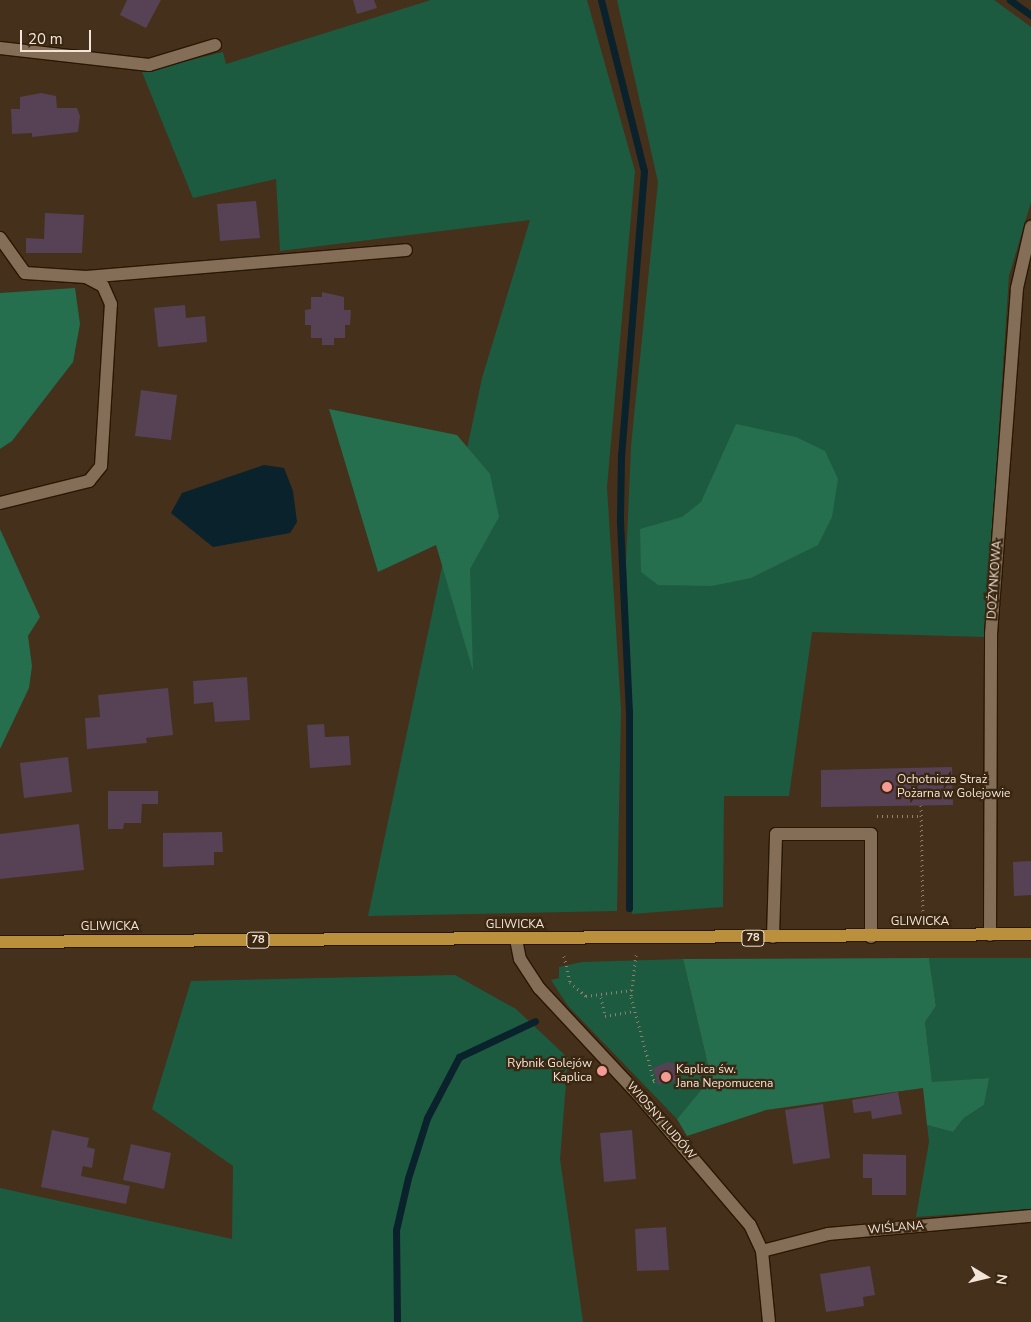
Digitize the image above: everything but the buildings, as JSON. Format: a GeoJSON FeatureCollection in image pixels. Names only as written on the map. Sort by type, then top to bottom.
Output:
{"type":"FeatureCollection","features":[{"type":"Feature","properties":{"kind":"main road","name":"GLIWICKA"},"geometry":{"type":"LineString","coordinates":[[0,942],[990,936],[1031,934]]}},
{"type":"Feature","properties":{"kind":"street"},"geometry":{"type":"LineString","coordinates":[[0,48],[149,65],[215,45]]}},
{"type":"Feature","properties":{"kind":"street","name":"DOŻYNKOWA"},"geometry":{"type":"LineString","coordinates":[[990,936],[991,634],[1016,288],[1031,227]]}},
{"type":"Feature","properties":{"kind":"street"},"geometry":{"type":"LineString","coordinates":[[0,238],[25,272],[86,276],[406,250]]}},
{"type":"Feature","properties":{"kind":"street"},"geometry":{"type":"LineString","coordinates":[[0,503],[89,481],[101,466],[111,304],[103,286],[86,276]]}},
{"type":"Feature","properties":{"kind":"street"},"geometry":{"type":"LineString","coordinates":[[773,937],[776,834],[871,834],[871,936]]}},
{"type":"Feature","properties":{"kind":"street","name":"WIOSNY LUDÓW"},"geometry":{"type":"LineString","coordinates":[[516,939],[520,959],[539,988],[638,1094],[746,1219],[762,1251],[770,1322]]}},
{"type":"Feature","properties":{"kind":"street","name":"WIŚLANA"},"geometry":{"type":"LineString","coordinates":[[762,1251],[828,1234],[1031,1216]]}},
{"type":"Feature","properties":{"kind":"path"},"geometry":{"type":"LineString","coordinates":[[921,806],[923,919]]}},
{"type":"Feature","properties":{"kind":"path"},"geometry":{"type":"LineString","coordinates":[[871,834],[871,816],[921,816]]}},
{"type":"Feature","properties":{"kind":"path"},"geometry":{"type":"LineString","coordinates":[[636,955],[632,990],[634,1011],[654,1081],[638,1094]]}},
{"type":"Feature","properties":{"kind":"path"},"geometry":{"type":"LineString","coordinates":[[564,956],[570,982],[586,996],[601,997],[632,990]]}},
{"type":"Feature","properties":{"kind":"path"},"geometry":{"type":"LineString","coordinates":[[601,997],[605,1016],[634,1011]]}},
{"type":"Feature","properties":{"kind":"green space"},"geometry":{"type":"Polygon","coordinates":[[[431,0],[587,0],[635,171],[607,487],[621,709],[617,911],[368,916],[482,378],[530,220],[280,251],[276,179],[193,198],[142,72],[223,52],[226,64],[431,0]]]}},
{"type":"Feature","properties":{"kind":"green space"},"geometry":{"type":"Polygon","coordinates":[[[617,0],[994,0],[1031,27],[1031,202],[1009,276],[985,637],[812,632],[789,796],[724,796],[723,907],[632,914],[633,832],[626,563],[631,446],[658,182],[617,0]]]}},
{"type":"Feature","properties":{"kind":"green space"},"geometry":{"type":"Polygon","coordinates":[[[75,288],[80,324],[73,362],[12,441],[0,449],[0,293],[75,288]]]}},
{"type":"Feature","properties":{"kind":"green space"},"geometry":{"type":"Polygon","coordinates":[[[329,409],[457,435],[490,474],[499,517],[470,569],[473,671],[436,545],[378,572],[329,409]]]}},
{"type":"Feature","properties":{"kind":"green space"},"geometry":{"type":"Polygon","coordinates":[[[736,424],[796,437],[825,451],[838,479],[832,517],[818,545],[751,578],[712,586],[658,585],[641,572],[640,529],[682,517],[701,502],[736,424]]]}},
{"type":"Feature","properties":{"kind":"green space"},"geometry":{"type":"Polygon","coordinates":[[[0,529],[40,617],[28,636],[32,666],[29,688],[0,749],[0,529]]]}},
{"type":"Feature","properties":{"kind":"green space"},"geometry":{"type":"Polygon","coordinates":[[[929,958],[1031,958],[1031,1209],[916,1217],[929,1142],[927,1125],[953,1132],[964,1118],[984,1105],[988,1078],[932,1083],[925,1022],[936,1006],[929,958]]]}},
{"type":"Feature","properties":{"kind":"green space"},"geometry":{"type":"Polygon","coordinates":[[[929,958],[936,1006],[925,1022],[932,1082],[989,1078],[984,1105],[964,1118],[953,1132],[927,1125],[923,1088],[766,1110],[687,1136],[677,1119],[711,1078],[683,959],[929,958]]]}},
{"type":"Feature","properties":{"kind":"green space"},"geometry":{"type":"Polygon","coordinates":[[[683,959],[711,1078],[677,1119],[568,1006],[551,980],[559,978],[559,967],[582,962],[683,959]]]}},
{"type":"Feature","properties":{"kind":"green space"},"geometry":{"type":"Polygon","coordinates":[[[455,975],[516,1009],[568,1058],[560,1159],[583,1322],[0,1322],[0,1188],[232,1239],[233,1166],[152,1109],[191,981],[455,975]]]}},
{"type":"Feature","properties":{"kind":"water"},"geometry":{"type":"Polygon","coordinates":[[[264,465],[284,468],[293,491],[297,522],[290,533],[213,547],[171,513],[182,493],[264,465]]]}},
{"type":"Feature","properties":{"kind":"waterway"},"geometry":{"type":"LineString","coordinates":[[601,0],[644,171],[621,455],[620,522],[629,712],[629,908]]}},
{"type":"Feature","properties":{"kind":"waterway"},"geometry":{"type":"LineString","coordinates":[[1010,0],[1031,15]]}},
{"type":"Feature","properties":{"kind":"waterway"},"geometry":{"type":"LineString","coordinates":[[397,1322],[396,1230],[408,1178],[427,1118],[459,1057],[535,1021]]}},
{"type":"Feature","properties":{"kind":"place","name":"Ochotnicza Straż Pożarna w Golejowie"},"geometry":{"type":"Point","coordinates":[887,787]}},
{"type":"Feature","properties":{"kind":"place","name":"Rybnik Golejów Kaplica"},"geometry":{"type":"Point","coordinates":[602,1071]}},
{"type":"Feature","properties":{"kind":"place","name":"Kaplica św. Jana Nepomucena"},"geometry":{"type":"Point","coordinates":[666,1077]}}]}
